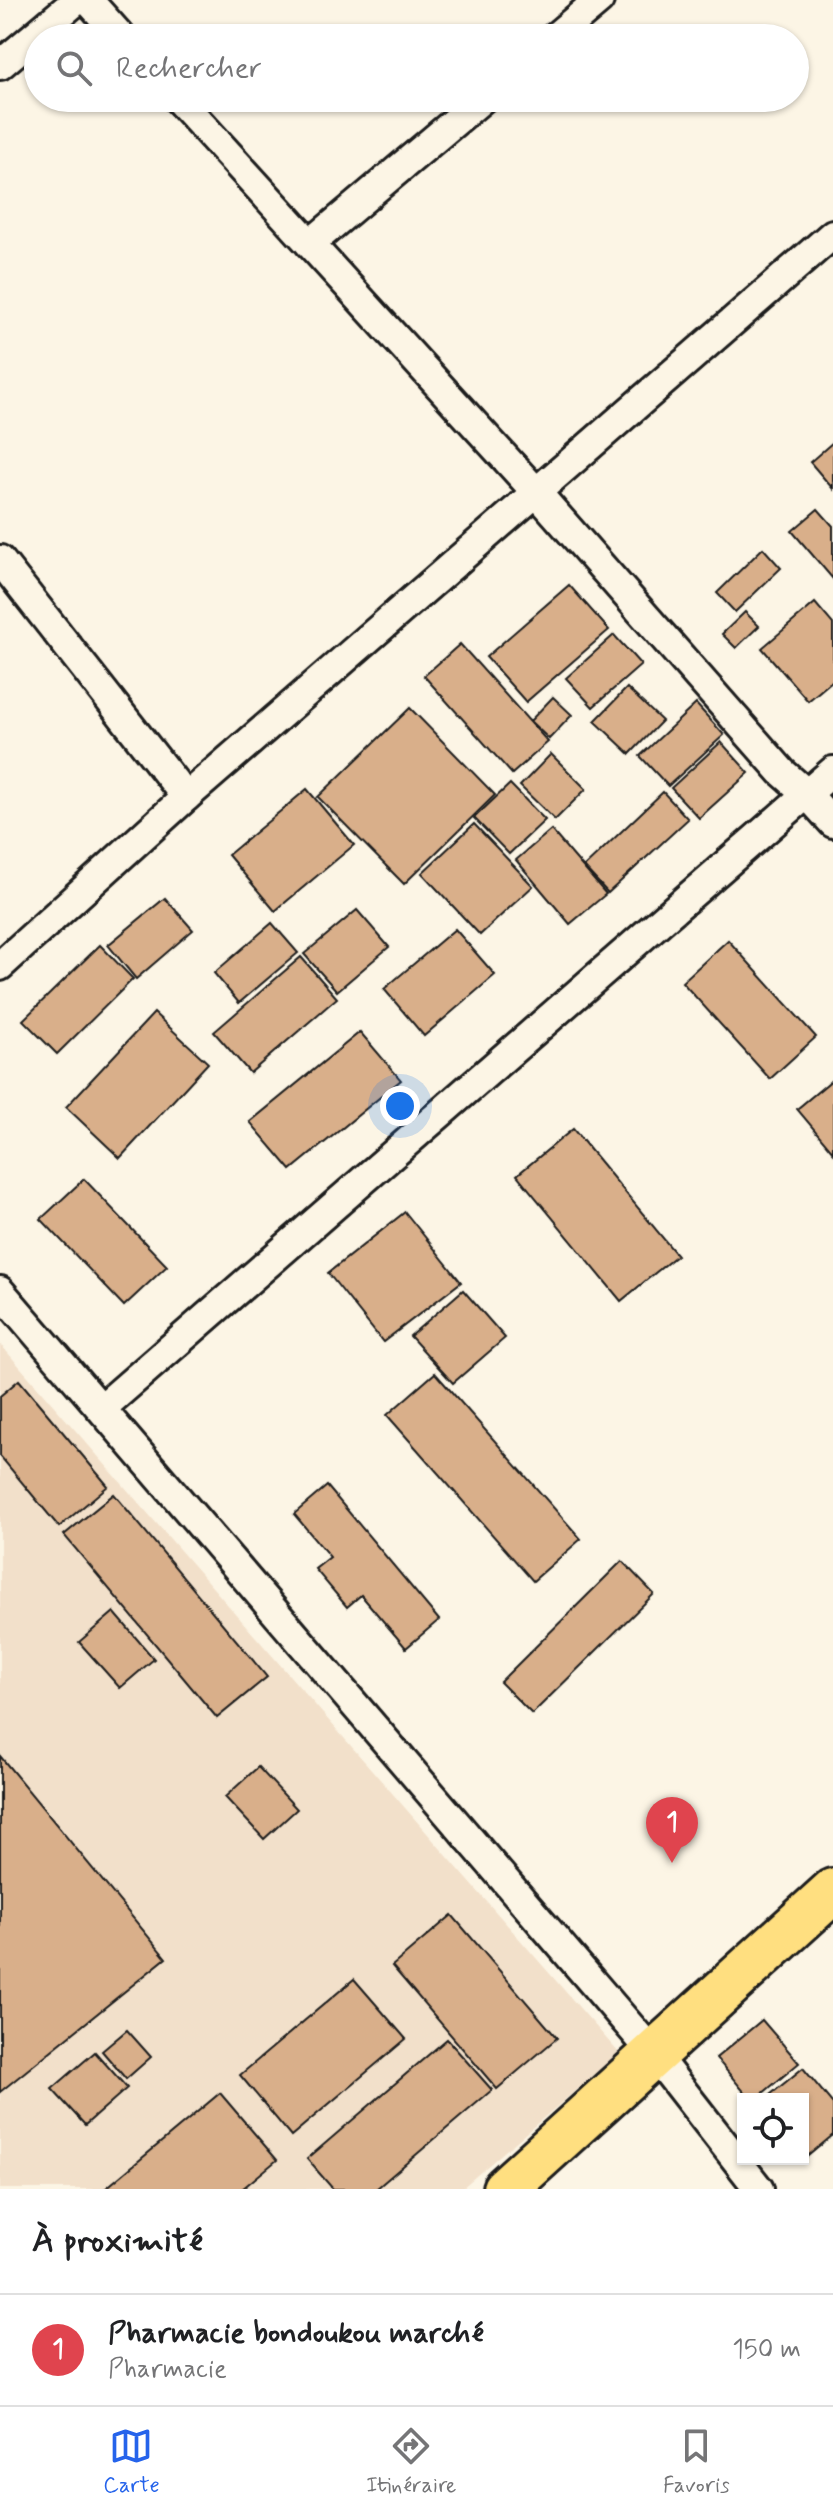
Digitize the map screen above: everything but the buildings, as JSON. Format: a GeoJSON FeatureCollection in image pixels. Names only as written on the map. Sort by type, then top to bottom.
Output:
{"type":"FeatureCollection","features":[{"type":"Feature","properties":{"kind":"main road"},"geometry":{"type":"LineString","coordinates":[[505,2189],[833,1891]]}},
{"type":"Feature","properties":{"kind":"street"},"geometry":{"type":"LineString","coordinates":[[49,24],[77,0]]}},
{"type":"Feature","properties":{"kind":"street"},"geometry":{"type":"LineString","coordinates":[[88,0],[109,24]]}},
{"type":"Feature","properties":{"kind":"street"},"geometry":{"type":"LineString","coordinates":[[571,24],[599,0]]}},
{"type":"Feature","properties":{"kind":"street"},"geometry":{"type":"LineString","coordinates":[[0,65],[24,45]]}},
{"type":"Feature","properties":{"kind":"street"},"geometry":{"type":"LineString","coordinates":[[190,112],[537,493],[782,772],[833,823]]}},
{"type":"Feature","properties":{"kind":"street"},"geometry":{"type":"LineString","coordinates":[[310,244],[466,112]]}},
{"type":"Feature","properties":{"kind":"street"},"geometry":{"type":"LineString","coordinates":[[0,966],[186,797],[833,234]]}},
{"type":"Feature","properties":{"kind":"street"},"geometry":{"type":"LineString","coordinates":[[0,560],[186,797]]}},
{"type":"Feature","properties":{"kind":"street"},"geometry":{"type":"LineString","coordinates":[[102,1408],[833,771]]}},
{"type":"Feature","properties":{"kind":"street"},"geometry":{"type":"LineString","coordinates":[[0,1291],[653,2053],[759,2189]]}},
{"type":"Feature","properties":{"kind":"shaded area"},"geometry":{"type":"Polygon","coordinates":[[[0,1344],[619,2053],[461,2189],[0,2189],[0,1344]]]}},
{"type":"Feature","properties":{"kind":"place","name":"Pharmacie bondoukou marché"},"geometry":{"type":"Point","coordinates":[672,1863]}}]}
